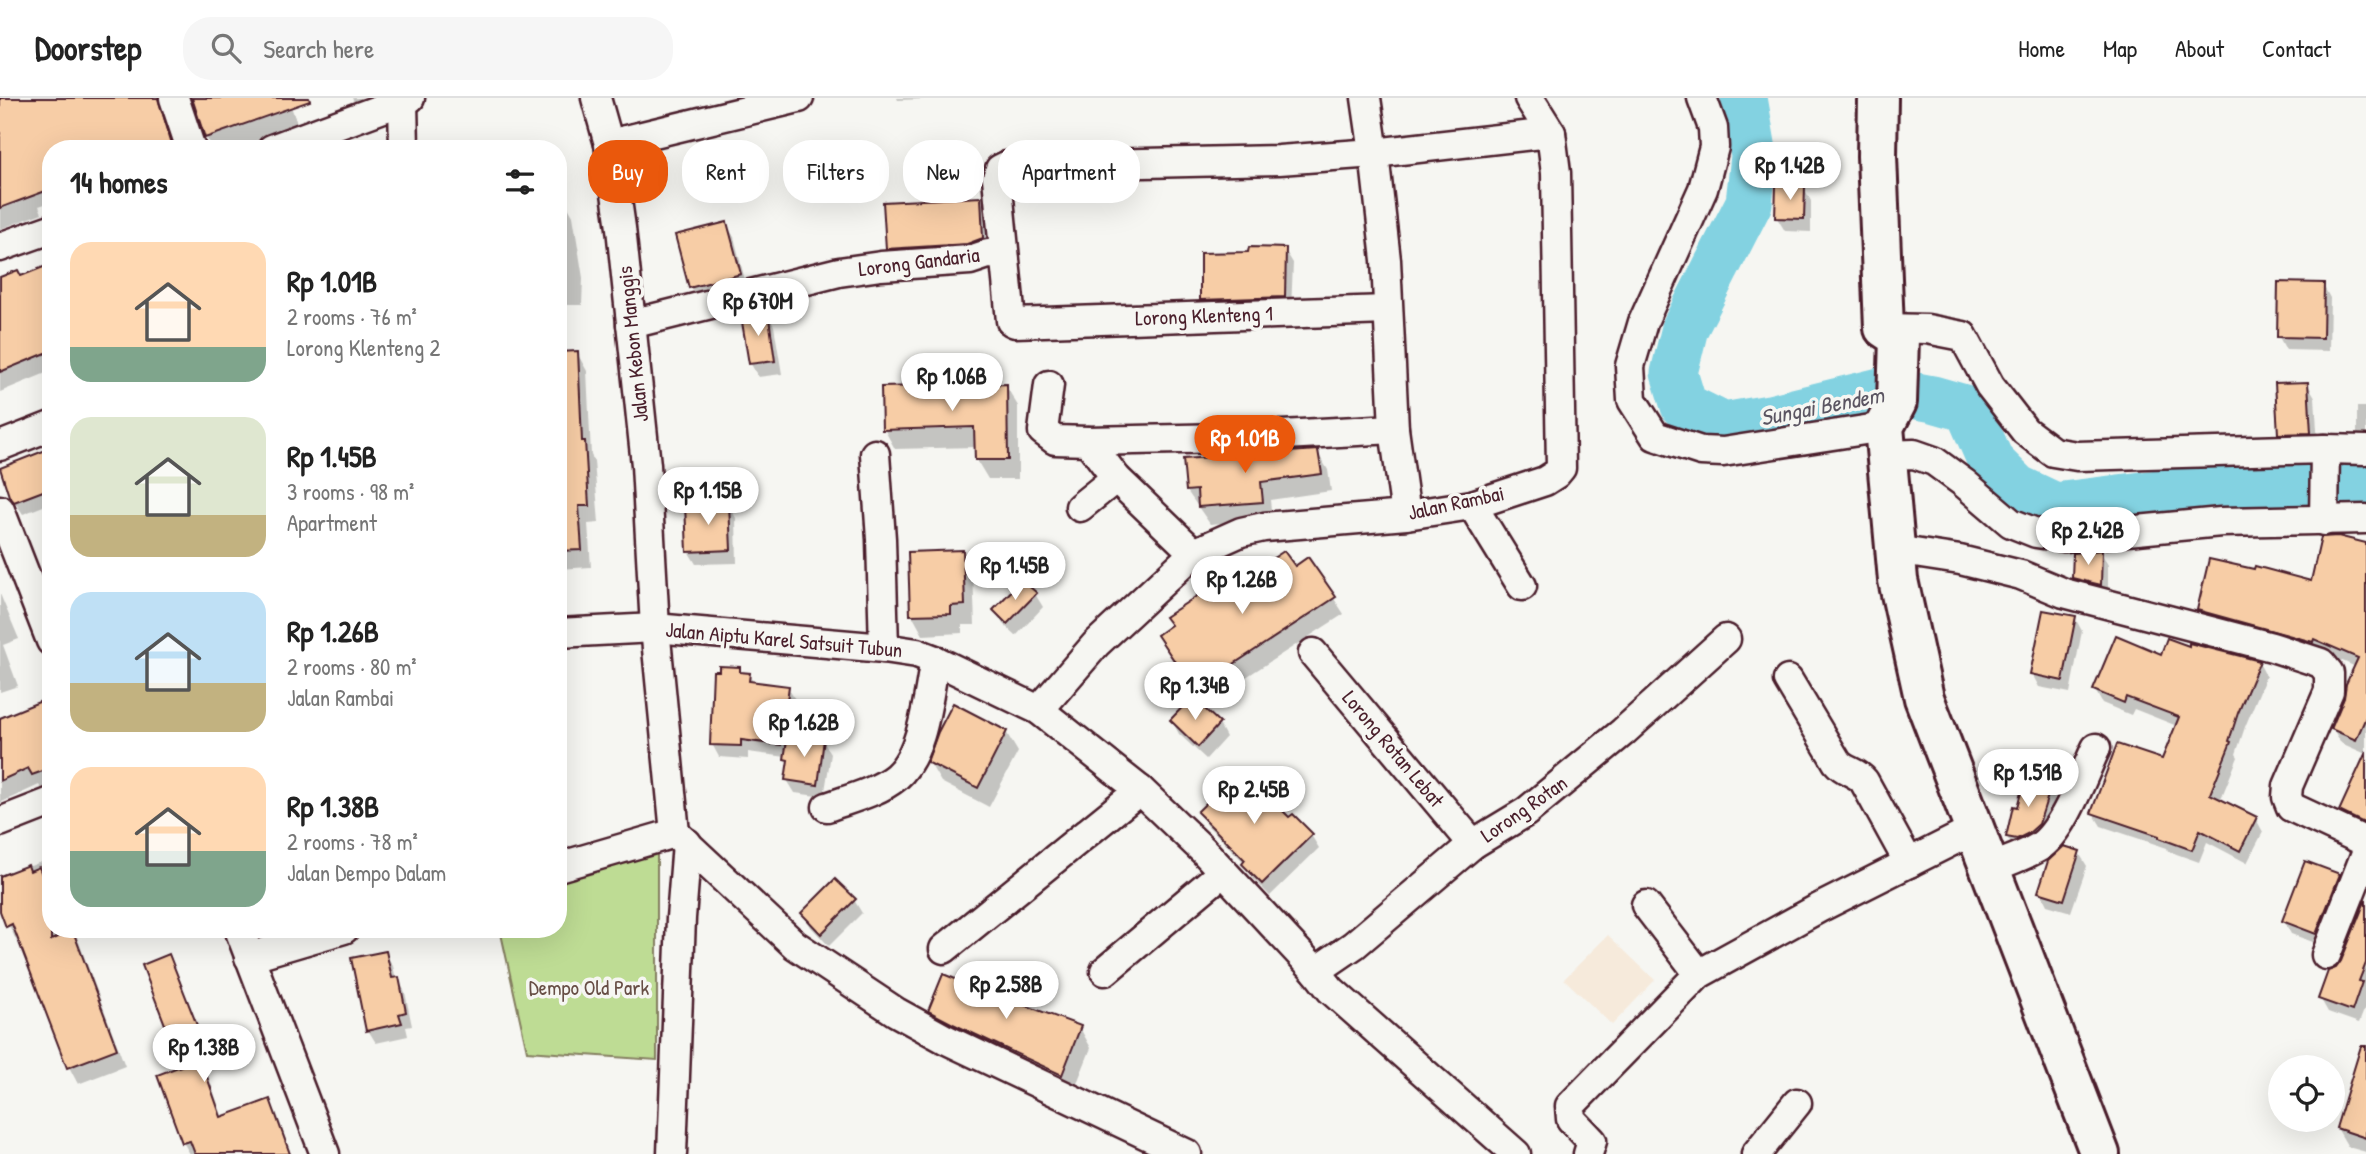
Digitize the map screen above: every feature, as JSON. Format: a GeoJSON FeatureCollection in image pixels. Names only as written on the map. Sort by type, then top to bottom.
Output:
{"type":"FeatureCollection","features":[{"type":"Feature","properties":{"kind":"street"},"geometry":{"type":"LineString","coordinates":[[174,98],[188,140]]}},
{"type":"Feature","properties":{"kind":"street","name":"Jalan Kebon Manggis"},"geometry":{"type":"LineString","coordinates":[[596,98],[608,140]]}},
{"type":"Feature","properties":{"kind":"street"},"geometry":{"type":"LineString","coordinates":[[626,140],[799,98]]}},
{"type":"Feature","properties":{"kind":"street"},"geometry":{"type":"LineString","coordinates":[[1366,98],[1386,260],[1394,429],[1406,514]]}},
{"type":"Feature","properties":{"kind":"street","name":"Jalan Rambai"},"geometry":{"type":"LineString","coordinates":[[1039,710],[1096,644],[1194,553],[1241,532],[1264,527],[1472,505],[1545,481],[1561,468],[1556,173],[1551,133],[1529,98]]}},
{"type":"Feature","properties":{"kind":"street"},"geometry":{"type":"LineString","coordinates":[[1702,98],[1713,128],[1714,147],[1703,189],[1643,322],[1630,366],[1632,400],[1656,436],[1701,451],[1723,452],[1890,428]]}},
{"type":"Feature","properties":{"kind":"street"},"geometry":{"type":"LineString","coordinates":[[1878,98],[1877,156],[1892,333],[1890,428],[1898,580],[1924,698],[2100,1154]]}},
{"type":"Feature","properties":{"kind":"street"},"geometry":{"type":"LineString","coordinates":[[297,140],[407,100],[405,140]]}},
{"type":"Feature","properties":{"kind":"street"},"geometry":{"type":"LineString","coordinates":[[1374,153],[1551,133]]}},
{"type":"Feature","properties":{"kind":"street","name":"Lorong Gandaria"},"geometry":{"type":"LineString","coordinates":[[631,324],[839,272],[881,266],[970,260],[988,254],[1003,255],[997,178],[1000,169],[1006,166],[1279,160],[1374,153]]}},
{"type":"Feature","properties":{"kind":"street","name":"Jalan Kebon Manggis"},"geometry":{"type":"LineString","coordinates":[[616,203],[646,465],[655,628],[681,838],[681,918],[672,1154]]}},
{"type":"Feature","properties":{"kind":"street"},"geometry":{"type":"LineString","coordinates":[[0,247],[42,232]]}},
{"type":"Feature","properties":{"kind":"street","name":"Lorong Klenteng 1"},"geometry":{"type":"LineString","coordinates":[[1003,255],[1011,321],[1387,310]]}},
{"type":"Feature","properties":{"kind":"street"},"geometry":{"type":"LineString","coordinates":[[1892,333],[1927,329],[1964,335],[1990,386],[2025,431],[2053,452],[2077,456],[2325,457],[2366,450]]}},
{"type":"Feature","properties":{"kind":"street"},"geometry":{"type":"LineString","coordinates":[[1049,385],[1044,431],[1055,439],[1088,441],[1227,438],[1394,429]]}},
{"type":"Feature","properties":{"kind":"street"},"geometry":{"type":"LineString","coordinates":[[1890,428],[1914,454],[1934,461],[2011,523],[2036,533],[2064,537],[2324,515],[2366,520]]}},
{"type":"Feature","properties":{"kind":"street"},"geometry":{"type":"LineString","coordinates":[[0,446],[42,430]]}},
{"type":"Feature","properties":{"kind":"street"},"geometry":{"type":"LineString","coordinates":[[1088,441],[1116,478],[1194,553]]}},
{"type":"Feature","properties":{"kind":"street"},"geometry":{"type":"LineString","coordinates":[[875,454],[884,648]]}},
{"type":"Feature","properties":{"kind":"street"},"geometry":{"type":"LineString","coordinates":[[2324,515],[2325,457]]}},
{"type":"Feature","properties":{"kind":"street"},"geometry":{"type":"LineString","coordinates":[[1080,507],[1116,478]]}},
{"type":"Feature","properties":{"kind":"street"},"geometry":{"type":"LineString","coordinates":[[1472,505],[1522,586]]}},
{"type":"Feature","properties":{"kind":"street"},"geometry":{"type":"LineString","coordinates":[[0,510],[42,595]]}},
{"type":"Feature","properties":{"kind":"street"},"geometry":{"type":"LineString","coordinates":[[1895,550],[1960,560],[2021,575],[2064,593],[2272,647],[2321,663],[2329,673],[2329,691],[2288,786],[2287,797],[2291,807],[2366,842]]}},
{"type":"Feature","properties":{"kind":"street","name":"Jalan Aiptu Karel Satsuit Tubun"},"geometry":{"type":"LineString","coordinates":[[567,633],[655,628],[917,653],[1039,710],[1140,790],[1203,850],[1331,990],[1516,1154]]}},
{"type":"Feature","properties":{"kind":"street","name":"Lorong Rotan"},"geometry":{"type":"LineString","coordinates":[[1316,971],[1354,945],[1473,844],[1537,803],[1623,732],[1726,639]]}},
{"type":"Feature","properties":{"kind":"street","name":"Lorong Rotan Lebat"},"geometry":{"type":"LineString","coordinates":[[1313,653],[1473,844]]}},
{"type":"Feature","properties":{"kind":"street"},"geometry":{"type":"LineString","coordinates":[[827,807],[896,778],[906,766],[916,748],[935,660]]}},
{"type":"Feature","properties":{"kind":"street"},"geometry":{"type":"LineString","coordinates":[[1788,680],[1837,762],[1864,781],[1909,863]]}},
{"type":"Feature","properties":{"kind":"street"},"geometry":{"type":"LineString","coordinates":[[1989,869],[2039,847],[2049,839],[2059,827],[2096,748]]}},
{"type":"Feature","properties":{"kind":"street"},"geometry":{"type":"LineString","coordinates":[[944,949],[1140,790]]}},
{"type":"Feature","properties":{"kind":"street"},"geometry":{"type":"LineString","coordinates":[[0,822],[42,806]]}},
{"type":"Feature","properties":{"kind":"street"},"geometry":{"type":"LineString","coordinates":[[1588,1154],[1592,1141],[1571,1119],[1570,1106],[1699,974],[1819,908],[1974,830]]}},
{"type":"Feature","properties":{"kind":"street"},"geometry":{"type":"LineString","coordinates":[[567,865],[681,838],[795,945],[896,1012],[945,1039],[1187,1154]]}},
{"type":"Feature","properties":{"kind":"street"},"geometry":{"type":"LineString","coordinates":[[2326,955],[2366,853]]}},
{"type":"Feature","properties":{"kind":"street"},"geometry":{"type":"LineString","coordinates":[[1105,971],[1223,872]]}},
{"type":"Feature","properties":{"kind":"street"},"geometry":{"type":"LineString","coordinates":[[1646,905],[1699,974]]}},
{"type":"Feature","properties":{"kind":"street"},"geometry":{"type":"LineString","coordinates":[[242,938],[325,1154]]}},
{"type":"Feature","properties":{"kind":"street"},"geometry":{"type":"LineString","coordinates":[[249,957],[313,938]]}},
{"type":"Feature","properties":{"kind":"street"},"geometry":{"type":"LineString","coordinates":[[1756,1154],[1797,1103]]}},
{"type":"Feature","properties":{"kind":"shaded area"},"geometry":{"type":"Polygon","coordinates":[[[1608,935],[1655,980],[1612,1025],[1564,979],[1608,935]]]}},
{"type":"Feature","properties":{"kind":"green space","name":"Dempo Old Park"},"geometry":{"type":"Polygon","coordinates":[[[657,853],[657,1060],[527,1051],[502,938],[567,938],[567,878],[657,853]]]}},
{"type":"Feature","properties":{"kind":"building"},"geometry":{"type":"Polygon","coordinates":[[[0,98],[158,98],[171,140],[42,140],[42,192],[0,208],[0,98]]]}},
{"type":"Feature","properties":{"kind":"building"},"geometry":{"type":"Polygon","coordinates":[[[192,98],[309,98],[310,101],[205,138],[192,98]]]}},
{"type":"Feature","properties":{"kind":"building"},"geometry":{"type":"Polygon","coordinates":[[[1776,185],[1805,186],[1804,219],[1775,218],[1776,185]]]}},
{"type":"Feature","properties":{"kind":"building"},"geometry":{"type":"Polygon","coordinates":[[[883,203],[981,203],[983,238],[967,244],[886,249],[883,203]]]}},
{"type":"Feature","properties":{"kind":"building"},"geometry":{"type":"Polygon","coordinates":[[[727,222],[741,274],[689,288],[675,235],[727,222]]]}},
{"type":"Feature","properties":{"kind":"building"},"geometry":{"type":"Polygon","coordinates":[[[1249,247],[1286,248],[1285,297],[1200,300],[1200,253],[1248,252],[1249,247]]]}},
{"type":"Feature","properties":{"kind":"building"},"geometry":{"type":"Polygon","coordinates":[[[42,268],[42,355],[0,372],[0,277],[18,270],[21,276],[42,268]]]}},
{"type":"Feature","properties":{"kind":"building"},"geometry":{"type":"Polygon","coordinates":[[[2278,282],[2324,283],[2323,338],[2277,337],[2278,282]]]}},
{"type":"Feature","properties":{"kind":"building"},"geometry":{"type":"Polygon","coordinates":[[[768,311],[775,361],[749,364],[741,316],[768,311]]]}},
{"type":"Feature","properties":{"kind":"building"},"geometry":{"type":"Polygon","coordinates":[[[578,351],[582,441],[585,441],[589,506],[579,506],[582,550],[567,551],[567,352],[578,351]]]}},
{"type":"Feature","properties":{"kind":"building"},"geometry":{"type":"Polygon","coordinates":[[[2308,382],[2311,433],[2278,434],[2275,383],[2308,382]]]}},
{"type":"Feature","properties":{"kind":"building"},"geometry":{"type":"Polygon","coordinates":[[[1007,384],[1008,460],[975,460],[974,427],[882,430],[881,387],[1007,384]]]}},
{"type":"Feature","properties":{"kind":"building"},"geometry":{"type":"Polygon","coordinates":[[[1318,450],[1322,474],[1261,482],[1263,502],[1198,507],[1197,490],[1186,491],[1183,459],[1318,450]]]}},
{"type":"Feature","properties":{"kind":"building"},"geometry":{"type":"Polygon","coordinates":[[[42,452],[42,491],[14,502],[9,496],[0,468],[42,452]]]}},
{"type":"Feature","properties":{"kind":"building"},"geometry":{"type":"Polygon","coordinates":[[[729,503],[731,550],[687,552],[685,504],[729,503]]]}},
{"type":"Feature","properties":{"kind":"building"},"geometry":{"type":"Polygon","coordinates":[[[2338,536],[2366,543],[2366,717],[2356,740],[2331,729],[2358,658],[2314,639],[2313,642],[2197,610],[2209,559],[2254,569],[2255,566],[2311,581],[2321,537],[2338,536]]]}},
{"type":"Feature","properties":{"kind":"building"},"geometry":{"type":"Polygon","coordinates":[[[963,550],[965,605],[951,606],[951,614],[910,615],[908,552],[963,550]]]}},
{"type":"Feature","properties":{"kind":"building"},"geometry":{"type":"Polygon","coordinates":[[[2102,550],[2101,585],[2072,578],[2073,553],[2102,550]]]}},
{"type":"Feature","properties":{"kind":"building"},"geometry":{"type":"Polygon","coordinates":[[[1284,551],[1295,566],[1308,557],[1336,597],[1194,690],[1157,635],[1171,625],[1165,617],[1218,582],[1216,579],[1238,564],[1246,576],[1284,551]]]}},
{"type":"Feature","properties":{"kind":"building"},"geometry":{"type":"Polygon","coordinates":[[[1022,580],[1037,593],[1007,624],[993,610],[1022,580]]]}},
{"type":"Feature","properties":{"kind":"building"},"geometry":{"type":"Polygon","coordinates":[[[2043,610],[2076,616],[2063,681],[2030,674],[2043,610]]]}},
{"type":"Feature","properties":{"kind":"building"},"geometry":{"type":"Polygon","coordinates":[[[2116,635],[2161,654],[2167,638],[2189,646],[2189,643],[2260,661],[2238,713],[2229,741],[2231,742],[2210,794],[2257,817],[2240,851],[2200,830],[2192,850],[2091,813],[2117,744],[2162,759],[2179,717],[2126,697],[2124,703],[2093,690],[2116,635]]]}},
{"type":"Feature","properties":{"kind":"building"},"geometry":{"type":"Polygon","coordinates":[[[719,666],[740,667],[740,672],[750,673],[749,681],[789,686],[781,745],[741,740],[741,746],[710,745],[713,671],[719,671],[719,666]]]}},
{"type":"Feature","properties":{"kind":"building"},"geometry":{"type":"Polygon","coordinates":[[[1192,697],[1220,723],[1198,747],[1170,720],[1192,697]]]}},
{"type":"Feature","properties":{"kind":"building"},"geometry":{"type":"Polygon","coordinates":[[[42,701],[42,771],[32,775],[28,768],[0,781],[0,718],[42,701]]]}},
{"type":"Feature","properties":{"kind":"building"},"geometry":{"type":"Polygon","coordinates":[[[953,703],[1007,731],[978,788],[927,762],[953,703]]]}},
{"type":"Feature","properties":{"kind":"building"},"geometry":{"type":"Polygon","coordinates":[[[788,734],[824,739],[818,785],[785,780],[788,760],[784,759],[788,734]]]}},
{"type":"Feature","properties":{"kind":"building"},"geometry":{"type":"Polygon","coordinates":[[[2366,752],[2366,824],[2339,811],[2366,752]]]}},
{"type":"Feature","properties":{"kind":"building"},"geometry":{"type":"Polygon","coordinates":[[[1241,769],[1289,817],[1293,814],[1313,834],[1262,884],[1242,864],[1245,860],[1197,812],[1241,769]]]}},
{"type":"Feature","properties":{"kind":"building"},"geometry":{"type":"Polygon","coordinates":[[[2025,778],[2051,786],[2039,824],[2017,839],[2006,837],[2013,806],[2017,807],[2025,778]]]}},
{"type":"Feature","properties":{"kind":"building"},"geometry":{"type":"Polygon","coordinates":[[[2064,846],[2080,851],[2064,900],[2038,892],[2048,861],[2064,846]]]}},
{"type":"Feature","properties":{"kind":"building"},"geometry":{"type":"Polygon","coordinates":[[[2305,861],[2340,874],[2316,934],[2282,921],[2305,861]]]}},
{"type":"Feature","properties":{"kind":"building"},"geometry":{"type":"Polygon","coordinates":[[[28,865],[30,871],[39,867],[42,874],[42,938],[76,938],[117,1049],[67,1068],[12,924],[6,927],[0,911],[0,876],[28,865]]]}},
{"type":"Feature","properties":{"kind":"building"},"geometry":{"type":"Polygon","coordinates":[[[835,879],[856,899],[821,934],[801,913],[835,879]]]}},
{"type":"Feature","properties":{"kind":"building"},"geometry":{"type":"Polygon","coordinates":[[[2366,899],[2366,963],[2352,1011],[2318,999],[2328,971],[2336,968],[2341,961],[2366,899]]]}},
{"type":"Feature","properties":{"kind":"building"},"geometry":{"type":"Polygon","coordinates":[[[386,951],[392,978],[399,977],[406,1012],[399,1014],[402,1023],[366,1031],[351,958],[386,951]]]}},
{"type":"Feature","properties":{"kind":"building"},"geometry":{"type":"Polygon","coordinates":[[[169,954],[198,1028],[191,1031],[221,1117],[270,1099],[290,1154],[195,1154],[190,1141],[182,1143],[157,1075],[181,1066],[142,965],[169,954]]]}},
{"type":"Feature","properties":{"kind":"building"},"geometry":{"type":"Polygon","coordinates":[[[943,974],[983,990],[988,977],[1013,986],[1008,999],[1081,1026],[1062,1075],[928,1011],[943,974]]]}},
{"type":"Feature","properties":{"kind":"building"},"geometry":{"type":"Polygon","coordinates":[[[2361,1046],[2366,1046],[2366,1138],[2345,1131],[2345,1098],[2361,1046]]]}},
{"type":"Feature","properties":{"kind":"waterway","name":"Sungai Bendem"},"geometry":{"type":"LineString","coordinates":[[1744,98],[1754,156],[1749,203],[1685,328],[1674,373],[1684,406],[1724,426],[1770,418],[1884,390],[1933,399],[1968,409],[1991,462],[2017,488],[2055,506],[2182,490],[2366,486]]}}]}
